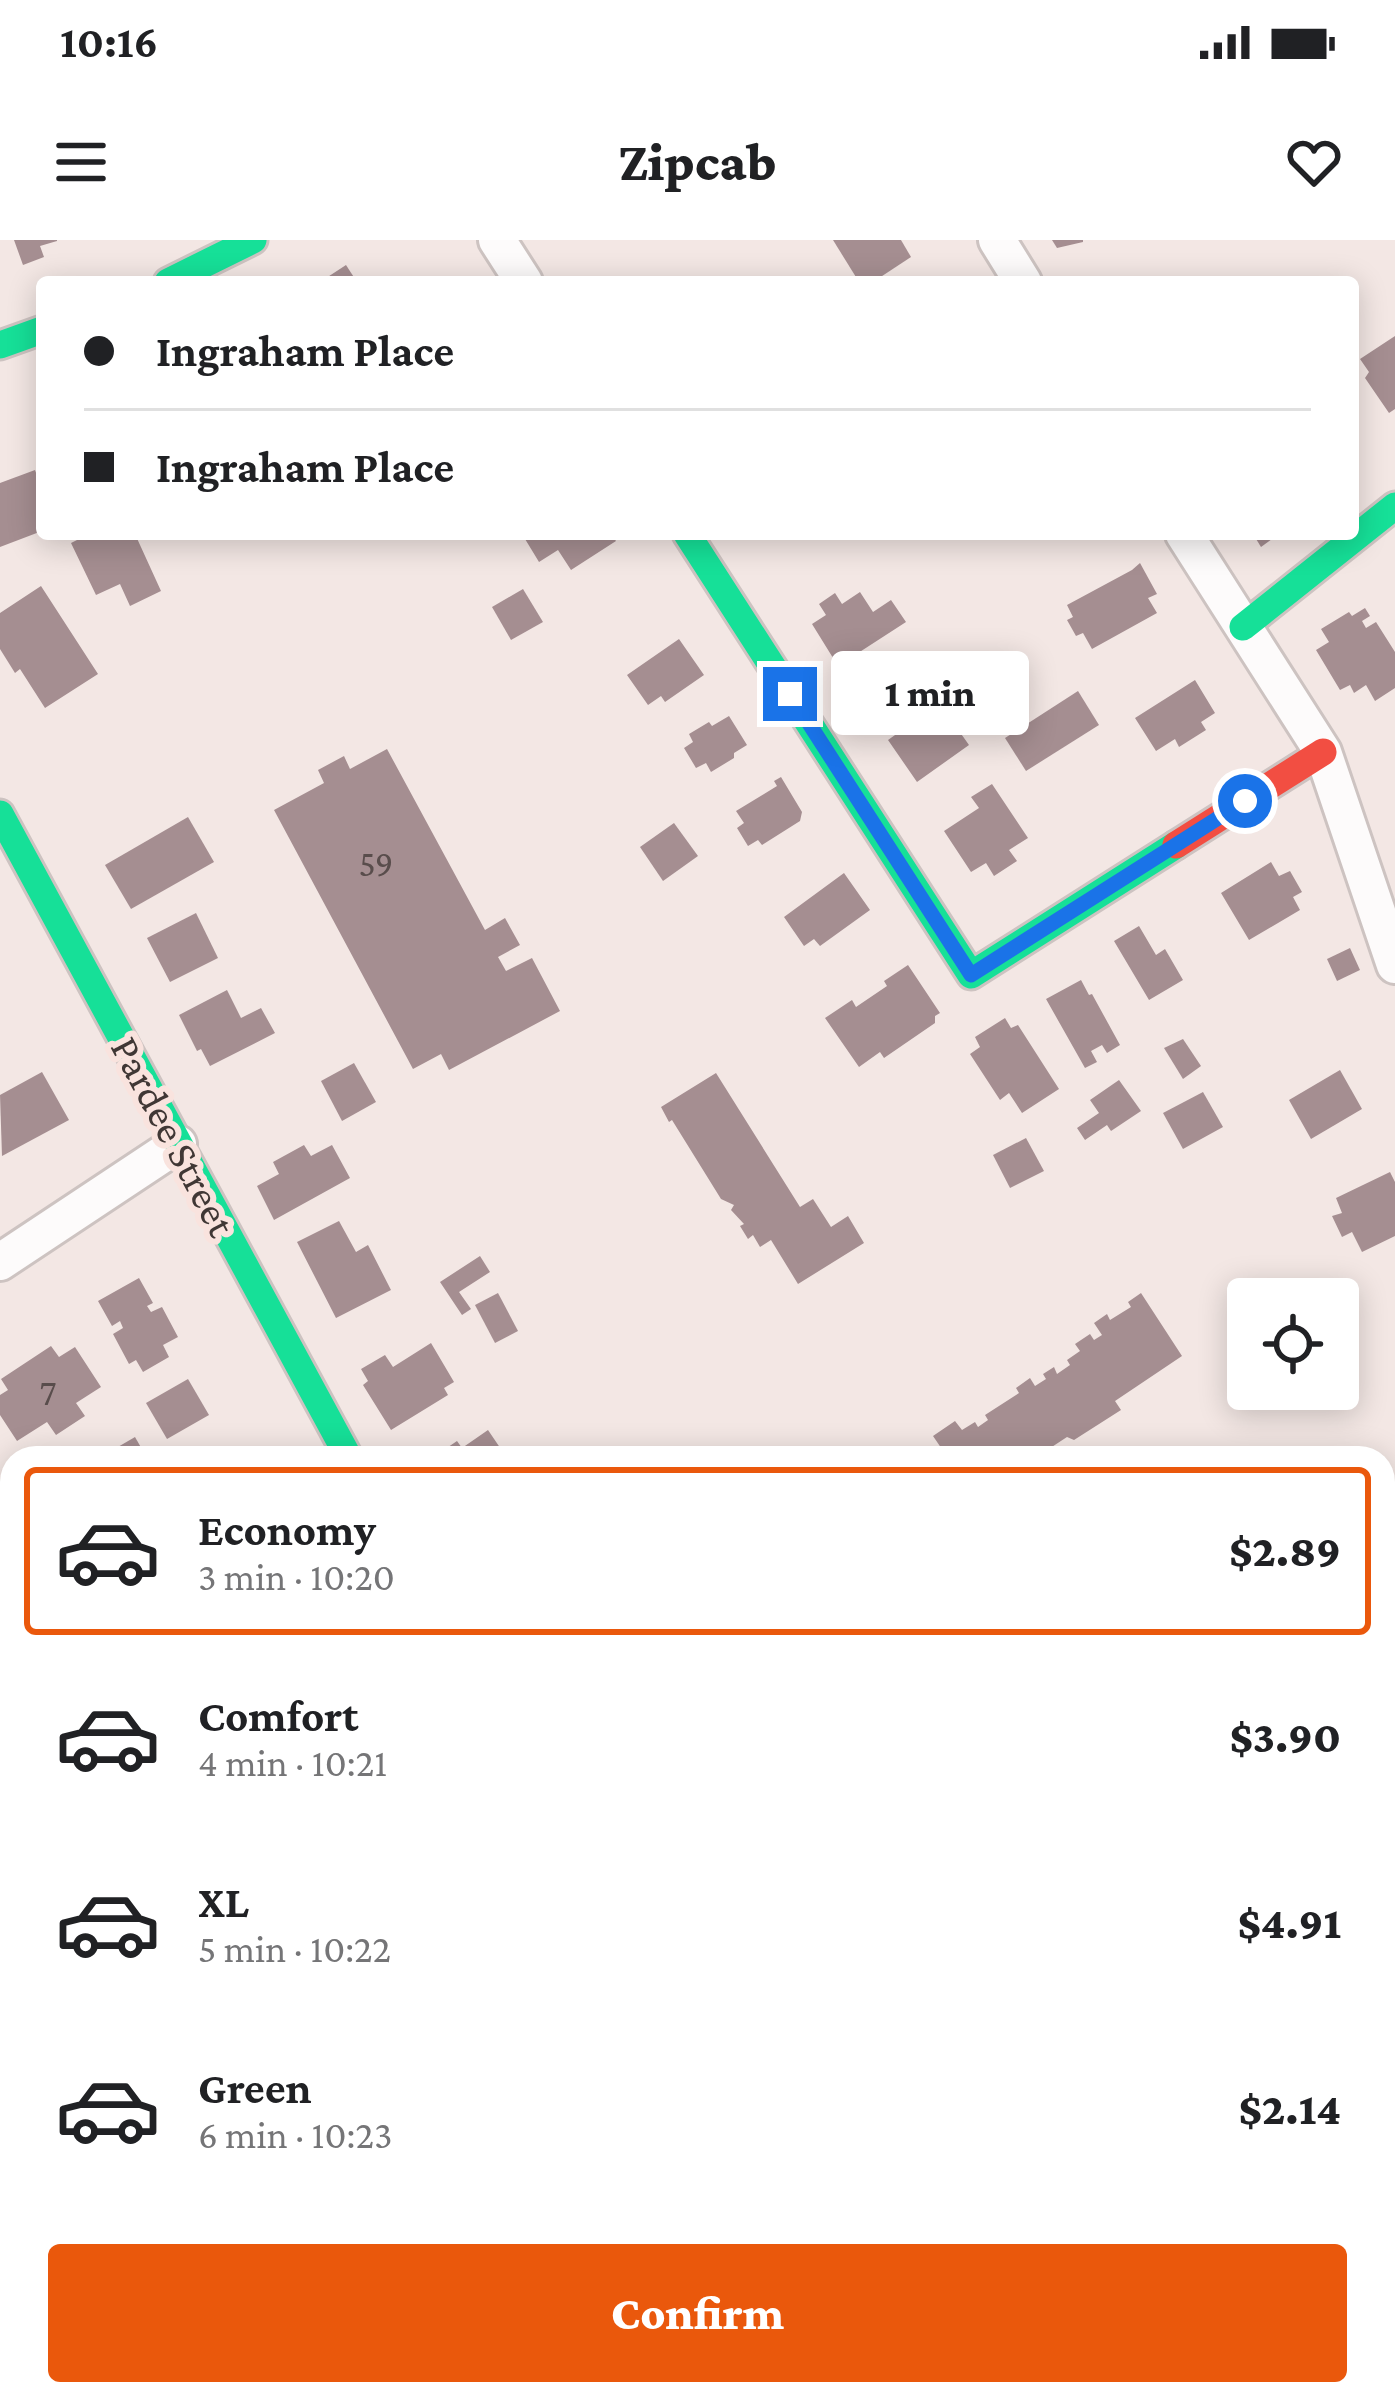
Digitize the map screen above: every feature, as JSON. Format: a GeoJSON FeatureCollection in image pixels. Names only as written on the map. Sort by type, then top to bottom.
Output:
{"type":"FeatureCollection","features":[{"type":"Feature","properties":{"kind":"street"},"geometry":{"type":"LineString","coordinates":[[180,276],[253,240]]}},
{"type":"Feature","properties":{"kind":"street"},"geometry":{"type":"LineString","coordinates":[[497,240],[520,276]]}},
{"type":"Feature","properties":{"kind":"street"},"geometry":{"type":"LineString","coordinates":[[997,240],[1019,276]]}},
{"type":"Feature","properties":{"kind":"street"},"geometry":{"type":"LineString","coordinates":[[0,345],[36,332]]}},
{"type":"Feature","properties":{"kind":"street"},"geometry":{"type":"LineString","coordinates":[[1359,535],[1395,506]]}},
{"type":"Feature","properties":{"kind":"street"},"geometry":{"type":"LineString","coordinates":[[691,540],[971,975],[1323,752]]}},
{"type":"Feature","properties":{"kind":"street"},"geometry":{"type":"LineString","coordinates":[[1188,540],[1323,752],[1395,965]]}},
{"type":"Feature","properties":{"kind":"street"},"geometry":{"type":"LineString","coordinates":[[1244,627],[1353,540]]}},
{"type":"Feature","properties":{"kind":"street","name":"Pardee Street"},"geometry":{"type":"LineString","coordinates":[[0,814],[342,1446]]}},
{"type":"Feature","properties":{"kind":"street"},"geometry":{"type":"LineString","coordinates":[[0,1262],[178,1144]]}},
{"type":"Feature","properties":{"kind":"building"},"geometry":{"type":"Polygon","coordinates":[[[14,240],[57,241],[40,246],[44,257],[23,265],[14,240]]]}},
{"type":"Feature","properties":{"kind":"building"},"geometry":{"type":"Polygon","coordinates":[[[833,240],[901,240],[911,257],[882,276],[855,276],[833,240]]]}},
{"type":"Feature","properties":{"kind":"building"},"geometry":{"type":"Polygon","coordinates":[[[1052,240],[1083,240],[1083,242],[1057,248],[1052,240]]]}},
{"type":"Feature","properties":{"kind":"building"},"geometry":{"type":"Polygon","coordinates":[[[346,265],[353,276],[329,276],[346,265]]]}},
{"type":"Feature","properties":{"kind":"building"},"geometry":{"type":"Polygon","coordinates":[[[1395,336],[1395,409],[1389,413],[1365,378],[1369,372],[1360,359],[1395,336]]]}},
{"type":"Feature","properties":{"kind":"building"},"geometry":{"type":"Polygon","coordinates":[[[36,473],[36,533],[0,547],[0,483],[36,473]]]}},
{"type":"Feature","properties":{"kind":"building"},"geometry":{"type":"Polygon","coordinates":[[[138,540],[161,591],[130,606],[120,584],[96,595],[71,543],[138,540]]]}},
{"type":"Feature","properties":{"kind":"building"},"geometry":{"type":"Polygon","coordinates":[[[526,540],[616,541],[571,570],[558,550],[539,562],[526,540]]]}},
{"type":"Feature","properties":{"kind":"building"},"geometry":{"type":"Polygon","coordinates":[[[1140,563],[1157,594],[1148,598],[1157,613],[1092,649],[1083,633],[1076,636],[1067,620],[1073,617],[1067,605],[1140,563]]]}},
{"type":"Feature","properties":{"kind":"building"},"geometry":{"type":"Polygon","coordinates":[[[41,586],[98,674],[45,708],[20,669],[15,673],[0,649],[0,613],[41,586]]]}},
{"type":"Feature","properties":{"kind":"building"},"geometry":{"type":"Polygon","coordinates":[[[523,589],[543,622],[511,640],[492,607],[523,589]]]}},
{"type":"Feature","properties":{"kind":"building"},"geometry":{"type":"Polygon","coordinates":[[[860,592],[873,612],[891,600],[906,622],[838,666],[812,624],[826,615],[819,604],[835,593],[842,604],[860,592]]]}},
{"type":"Feature","properties":{"kind":"building"},"geometry":{"type":"Polygon","coordinates":[[[1365,608],[1370,616],[1362,621],[1366,628],[1376,622],[1395,652],[1395,688],[1375,701],[1366,685],[1354,693],[1350,685],[1340,690],[1316,650],[1329,642],[1321,629],[1365,608]]]}},
{"type":"Feature","properties":{"kind":"building"},"geometry":{"type":"Polygon","coordinates":[[[679,639],[704,675],[665,702],[661,696],[648,705],[627,675],[679,639]]]}},
{"type":"Feature","properties":{"kind":"building"},"geometry":{"type":"Polygon","coordinates":[[[1195,680],[1215,713],[1201,722],[1206,730],[1179,747],[1175,739],[1156,751],[1135,718],[1195,680]]]}},
{"type":"Feature","properties":{"kind":"building"},"geometry":{"type":"Polygon","coordinates":[[[1078,691],[1099,725],[1026,771],[1005,738],[1078,691]]]}},
{"type":"Feature","properties":{"kind":"building"},"geometry":{"type":"Polygon","coordinates":[[[926,713],[933,723],[947,714],[969,745],[917,782],[888,740],[926,713]]]}},
{"type":"Feature","properties":{"kind":"building"},"geometry":{"type":"Polygon","coordinates":[[[729,716],[747,745],[711,772],[706,763],[696,768],[684,748],[693,742],[689,734],[729,716]]]}},
{"type":"Feature","properties":{"kind":"building"},"geometry":{"type":"Polygon","coordinates":[[[387,749],[485,930],[505,918],[520,945],[498,957],[506,971],[532,958],[560,1011],[449,1070],[441,1054],[413,1069],[274,810],[324,783],[318,770],[344,756],[350,769],[387,749]]]}},
{"type":"Feature","properties":{"kind":"building"},"geometry":{"type":"Polygon","coordinates":[[[781,777],[802,812],[800,821],[762,845],[758,840],[748,846],[737,828],[744,823],[736,811],[777,786],[774,781],[781,777]]]}},
{"type":"Feature","properties":{"kind":"building"},"geometry":{"type":"Polygon","coordinates":[[[992,784],[1028,838],[1009,850],[1017,861],[994,876],[986,863],[971,872],[944,831],[979,808],[971,797],[992,784]]]}},
{"type":"Feature","properties":{"kind":"building"},"geometry":{"type":"Polygon","coordinates":[[[188,817],[214,862],[131,909],[105,865],[188,817]]]}},
{"type":"Feature","properties":{"kind":"building"},"geometry":{"type":"Polygon","coordinates":[[[674,823],[698,856],[663,881],[640,847],[674,823]]]}},
{"type":"Feature","properties":{"kind":"building"},"geometry":{"type":"Polygon","coordinates":[[[1271,862],[1279,876],[1290,871],[1302,892],[1293,897],[1300,910],[1249,940],[1221,893],[1271,862]]]}},
{"type":"Feature","properties":{"kind":"building"},"geometry":{"type":"Polygon","coordinates":[[[844,873],[870,910],[820,946],[814,939],[804,946],[784,917],[844,873]]]}},
{"type":"Feature","properties":{"kind":"building"},"geometry":{"type":"Polygon","coordinates":[[[196,913],[218,958],[170,982],[147,938],[196,913]]]}},
{"type":"Feature","properties":{"kind":"building"},"geometry":{"type":"Polygon","coordinates":[[[1139,926],[1156,955],[1165,949],[1183,980],[1149,1000],[1114,941],[1139,926]]]}},
{"type":"Feature","properties":{"kind":"building"},"geometry":{"type":"Polygon","coordinates":[[[1350,948],[1360,970],[1337,981],[1327,959],[1350,948]]]}},
{"type":"Feature","properties":{"kind":"building"},"geometry":{"type":"Polygon","coordinates":[[[908,965],[940,1013],[935,1023],[884,1058],[880,1052],[859,1067],[825,1018],[852,1000],[856,1007],[908,965]]]}},
{"type":"Feature","properties":{"kind":"building"},"geometry":{"type":"Polygon","coordinates":[[[1081,980],[1120,1045],[1107,1053],[1102,1045],[1091,1051],[1097,1062],[1085,1068],[1046,999],[1081,980]]]}},
{"type":"Feature","properties":{"kind":"building"},"geometry":{"type":"Polygon","coordinates":[[[227,990],[241,1018],[261,1008],[275,1033],[210,1066],[179,1015],[227,990]]]}},
{"type":"Feature","properties":{"kind":"building"},"geometry":{"type":"Polygon","coordinates":[[[1005,1018],[1011,1028],[1018,1025],[1059,1089],[1022,1113],[1009,1093],[1000,1100],[970,1054],[980,1047],[975,1037],[1005,1018]]]}},
{"type":"Feature","properties":{"kind":"building"},"geometry":{"type":"Polygon","coordinates":[[[1183,1039],[1201,1066],[1183,1079],[1164,1048],[1183,1039]]]}},
{"type":"Feature","properties":{"kind":"building"},"geometry":{"type":"Polygon","coordinates":[[[354,1063],[376,1102],[342,1121],[321,1081],[354,1063]]]}},
{"type":"Feature","properties":{"kind":"building"},"geometry":{"type":"Polygon","coordinates":[[[1340,1070],[1362,1109],[1311,1139],[1289,1100],[1340,1070]]]}},
{"type":"Feature","properties":{"kind":"building"},"geometry":{"type":"Polygon","coordinates":[[[42,1072],[69,1120],[2,1156],[0,1095],[42,1072]]]}},
{"type":"Feature","properties":{"kind":"building"},"geometry":{"type":"Polygon","coordinates":[[[716,1073],[800,1207],[813,1199],[831,1227],[848,1216],[864,1243],[798,1284],[771,1240],[760,1247],[753,1235],[748,1239],[740,1226],[744,1224],[731,1210],[734,1205],[721,1199],[661,1107],[716,1073]]]}},
{"type":"Feature","properties":{"kind":"building"},"geometry":{"type":"Polygon","coordinates":[[[1119,1080],[1141,1111],[1111,1131],[1107,1125],[1085,1140],[1077,1128],[1099,1113],[1090,1100],[1119,1080]]]}},
{"type":"Feature","properties":{"kind":"building"},"geometry":{"type":"Polygon","coordinates":[[[1203,1092],[1223,1127],[1183,1149],[1163,1113],[1203,1092]]]}},
{"type":"Feature","properties":{"kind":"building"},"geometry":{"type":"Polygon","coordinates":[[[1026,1138],[1044,1171],[1010,1188],[993,1155],[1026,1138]]]}},
{"type":"Feature","properties":{"kind":"building"},"geometry":{"type":"Polygon","coordinates":[[[304,1145],[311,1156],[332,1145],[350,1178],[274,1220],[257,1186],[279,1174],[273,1162],[304,1145]]]}},
{"type":"Feature","properties":{"kind":"building"},"geometry":{"type":"Polygon","coordinates":[[[1390,1172],[1395,1182],[1395,1236],[1362,1252],[1352,1232],[1342,1237],[1332,1216],[1342,1213],[1336,1198],[1390,1172]]]}},
{"type":"Feature","properties":{"kind":"building"},"geometry":{"type":"Polygon","coordinates":[[[339,1221],[356,1252],[368,1245],[391,1290],[336,1318],[297,1242],[339,1221]]]}},
{"type":"Feature","properties":{"kind":"building"},"geometry":{"type":"Polygon","coordinates":[[[480,1256],[490,1272],[459,1292],[471,1309],[462,1315],[440,1282],[480,1256]]]}},
{"type":"Feature","properties":{"kind":"building"},"geometry":{"type":"Polygon","coordinates":[[[139,1278],[153,1303],[147,1306],[151,1312],[162,1307],[178,1337],[163,1345],[169,1357],[143,1372],[136,1360],[129,1364],[113,1334],[123,1328],[120,1321],[112,1326],[98,1301],[139,1278]]]}},
{"type":"Feature","properties":{"kind":"building"},"geometry":{"type":"Polygon","coordinates":[[[498,1293],[518,1331],[495,1343],[475,1305],[498,1293]]]}},
{"type":"Feature","properties":{"kind":"building"},"geometry":{"type":"Polygon","coordinates":[[[1141,1293],[1182,1356],[1115,1401],[1121,1410],[1074,1440],[1067,1437],[1053,1446],[940,1446],[933,1436],[955,1421],[962,1430],[975,1422],[978,1427],[988,1420],[985,1415],[1019,1393],[1016,1388],[1030,1378],[1035,1386],[1054,1367],[1057,1374],[1070,1365],[1067,1360],[1080,1351],[1075,1344],[1090,1334],[1094,1340],[1102,1335],[1094,1323],[1107,1314],[1110,1320],[1131,1307],[1128,1302],[1141,1293]]]}},
{"type":"Feature","properties":{"kind":"building"},"geometry":{"type":"Polygon","coordinates":[[[431,1343],[454,1382],[444,1388],[448,1395],[391,1430],[363,1385],[368,1381],[361,1369],[385,1355],[393,1367],[431,1343]]]}},
{"type":"Feature","properties":{"kind":"building"},"geometry":{"type":"Polygon","coordinates":[[[51,1346],[59,1357],[75,1347],[101,1387],[76,1403],[85,1416],[56,1435],[47,1422],[17,1441],[0,1415],[0,1395],[8,1390],[1,1379],[51,1346]]]}},
{"type":"Feature","properties":{"kind":"building"},"geometry":{"type":"Polygon","coordinates":[[[188,1379],[209,1415],[167,1439],[146,1403],[188,1379]]]}},
{"type":"Feature","properties":{"kind":"building"},"geometry":{"type":"Polygon","coordinates":[[[488,1430],[499,1446],[465,1446],[488,1430]]]}},
{"type":"Feature","properties":{"kind":"building"},"geometry":{"type":"Polygon","coordinates":[[[135,1437],[140,1446],[120,1446],[135,1437]]]}},
{"type":"Feature","properties":{"kind":"traffic: fast"},"geometry":{"type":"LineString","coordinates":[[180,276],[253,240]]}},
{"type":"Feature","properties":{"kind":"traffic: fast"},"geometry":{"type":"LineString","coordinates":[[0,345],[36,332]]}},
{"type":"Feature","properties":{"kind":"traffic: fast"},"geometry":{"type":"LineString","coordinates":[[1359,535],[1395,506]]}},
{"type":"Feature","properties":{"kind":"traffic: fast"},"geometry":{"type":"LineString","coordinates":[[691,540],[971,975],[1176,845]]}},
{"type":"Feature","properties":{"kind":"traffic: fast"},"geometry":{"type":"LineString","coordinates":[[1243,627],[1352,540]]}},
{"type":"Feature","properties":{"kind":"traffic: fast"},"geometry":{"type":"LineString","coordinates":[[0,814],[342,1446]]}},
{"type":"Feature","properties":{"kind":"traffic: jam"},"geometry":{"type":"LineString","coordinates":[[1176,845],[1323,752]]}},
{"type":"Feature","properties":{"kind":"route"},"geometry":{"type":"LineString","coordinates":[[790,694],[971,975],[1245,801]]}}]}
